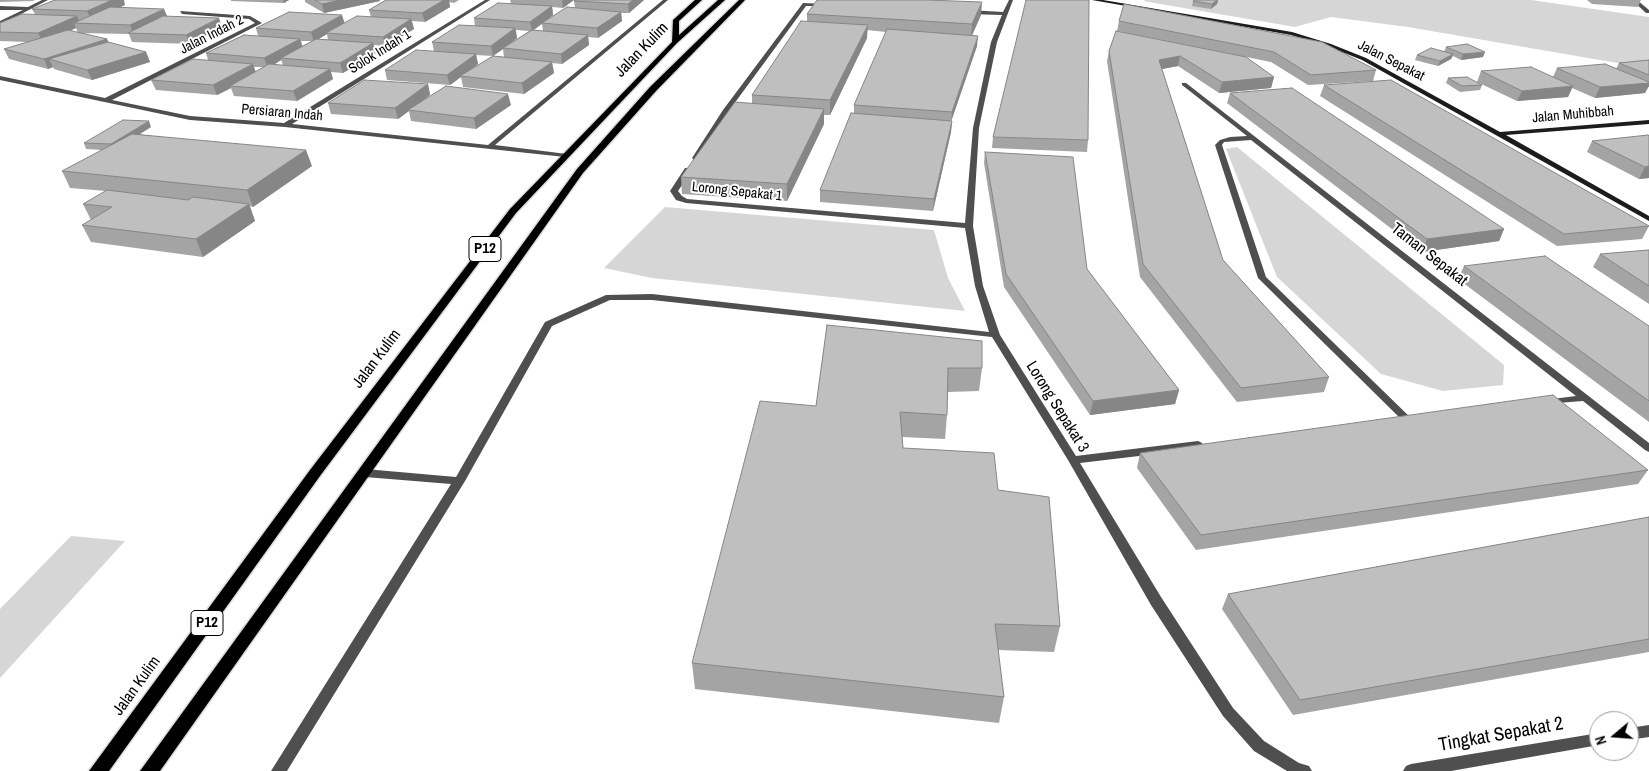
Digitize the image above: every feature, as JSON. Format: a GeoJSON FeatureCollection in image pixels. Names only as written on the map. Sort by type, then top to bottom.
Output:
{"type":"FeatureCollection","features":[{"type":"Feature","properties":{"kind":"main road"},"geometry":{"type":"LineString","coordinates":[[675,42],[676,20],[699,0]]}},
{"type":"Feature","properties":{"kind":"main road","name":"Jalan Kulim"},"geometry":{"type":"LineString","coordinates":[[98,771],[370,400],[513,211],[675,42],[722,0]]}},
{"type":"Feature","properties":{"kind":"main road","name":"P12"},"geometry":{"type":"LineString","coordinates":[[365,473],[580,171],[653,89],[743,1]]}},
{"type":"Feature","properties":{"kind":"main road"},"geometry":{"type":"LineString","coordinates":[[149,771],[365,473]]}},
{"type":"Feature","properties":{"kind":"street"},"geometry":{"type":"LineString","coordinates":[[0,23],[46,0]]}},
{"type":"Feature","properties":{"kind":"street","name":"Solok Indah 1"},"geometry":{"type":"LineString","coordinates":[[285,125],[488,0]]}},
{"type":"Feature","properties":{"kind":"street","name":"Jalan Kulim"},"geometry":{"type":"LineString","coordinates":[[488,148],[666,0]]}},
{"type":"Feature","properties":{"kind":"street","name":"Lorong Sepakat 3"},"geometry":{"type":"LineString","coordinates":[[1011,0],[994,42],[976,128],[969,226],[979,286],[995,335],[1073,460],[1156,601],[1228,712],[1259,746],[1299,769]]}},
{"type":"Feature","properties":{"kind":"street","name":"Jalan Sepakat"},"geometry":{"type":"LineString","coordinates":[[1094,0],[1283,32],[1329,45],[1364,59],[1410,84],[1649,219]]}},
{"type":"Feature","properties":{"kind":"street"},"geometry":{"type":"LineString","coordinates":[[1634,0],[1648,12]]}},
{"type":"Feature","properties":{"kind":"street","name":"Lorong Sepakat 1"},"geometry":{"type":"LineString","coordinates":[[835,5],[805,4],[725,111],[674,191],[679,198],[686,201],[969,226]]}},
{"type":"Feature","properties":{"kind":"street"},"geometry":{"type":"LineString","coordinates":[[0,8],[30,8]]}},
{"type":"Feature","properties":{"kind":"street","name":"Jalan Indah 2"},"geometry":{"type":"LineString","coordinates":[[105,101],[259,23],[250,18],[182,12]]}},
{"type":"Feature","properties":{"kind":"street"},"geometry":{"type":"LineString","coordinates":[[965,12],[1004,14]]}},
{"type":"Feature","properties":{"kind":"street","name":"Persiaran Indah"},"geometry":{"type":"LineString","coordinates":[[0,78],[190,118],[285,125],[565,155]]}},
{"type":"Feature","properties":{"kind":"street","name":"Taman Sepakat"},"geometry":{"type":"LineString","coordinates":[[1184,84],[1649,448]]}},
{"type":"Feature","properties":{"kind":"street","name":"Jalan Muhibbah"},"geometry":{"type":"LineString","coordinates":[[1499,134],[1649,122]]}},
{"type":"Feature","properties":{"kind":"street"},"geometry":{"type":"LineString","coordinates":[[1253,138],[1230,139],[1222,141],[1218,145],[1262,278],[1407,419]]}},
{"type":"Feature","properties":{"kind":"street"},"geometry":{"type":"LineString","coordinates":[[279,771],[459,481],[548,324],[610,297],[652,297],[995,335]]}},
{"type":"Feature","properties":{"kind":"street"},"geometry":{"type":"LineString","coordinates":[[1535,404],[1585,398]]}},
{"type":"Feature","properties":{"kind":"street"},"geometry":{"type":"LineString","coordinates":[[1073,460],[1207,444]]}},
{"type":"Feature","properties":{"kind":"street"},"geometry":{"type":"LineString","coordinates":[[365,473],[459,481]]}},
{"type":"Feature","properties":{"kind":"street","name":"Tingkat Sepakat 2"},"geometry":{"type":"LineString","coordinates":[[1410,771],[1589,741]]}},
{"type":"Feature","properties":{"kind":"shaded area"},"geometry":{"type":"Polygon","coordinates":[[[1531,0],[1649,17],[1649,64],[1629,65],[1408,27],[1331,17],[1295,27],[1143,1],[1531,0]]]}},
{"type":"Feature","properties":{"kind":"shaded area"},"geometry":{"type":"Polygon","coordinates":[[[1237,147],[1504,365],[1503,385],[1443,391],[1381,374],[1277,277],[1226,149],[1237,147]]]}},
{"type":"Feature","properties":{"kind":"shaded area"},"geometry":{"type":"Polygon","coordinates":[[[665,207],[934,230],[948,278],[965,311],[652,278],[604,268],[665,207]]]}},
{"type":"Feature","properties":{"kind":"shaded area"},"geometry":{"type":"Polygon","coordinates":[[[71,536],[125,541],[0,678],[0,609],[71,536]]]}},
{"type":"Feature","properties":{"kind":"building"},"geometry":{"type":"Polygon","coordinates":[[[55,0],[112,0],[87,11],[32,9],[55,0]]]}},
{"type":"Feature","properties":{"kind":"building"},"geometry":{"type":"Polygon","coordinates":[[[315,0],[341,0],[322,4],[315,0]]]}},
{"type":"Feature","properties":{"kind":"building"},"geometry":{"type":"Polygon","coordinates":[[[386,0],[444,0],[422,13],[369,10],[386,0]]]}},
{"type":"Feature","properties":{"kind":"building"},"geometry":{"type":"Polygon","coordinates":[[[575,0],[633,0],[628,4],[575,0]]]}},
{"type":"Feature","properties":{"kind":"building"},"geometry":{"type":"Polygon","coordinates":[[[817,0],[982,2],[972,24],[807,14],[817,0]]]}},
{"type":"Feature","properties":{"kind":"building"},"geometry":{"type":"Polygon","coordinates":[[[1026,0],[1089,0],[1088,140],[993,137],[1026,0]]]}},
{"type":"Feature","properties":{"kind":"building"},"geometry":{"type":"Polygon","coordinates":[[[1194,0],[1217,0],[1212,4],[1194,0]]]}},
{"type":"Feature","properties":{"kind":"building"},"geometry":{"type":"Polygon","coordinates":[[[498,3],[552,6],[530,22],[474,18],[498,3]]]}},
{"type":"Feature","properties":{"kind":"building"},"geometry":{"type":"Polygon","coordinates":[[[1124,4],[1322,42],[1376,70],[1311,75],[1274,52],[1119,21],[1124,4]]]}},
{"type":"Feature","properties":{"kind":"building"},"geometry":{"type":"Polygon","coordinates":[[[110,7],[164,9],[130,25],[74,23],[110,7]]]}},
{"type":"Feature","properties":{"kind":"building"},"geometry":{"type":"Polygon","coordinates":[[[567,7],[621,12],[597,28],[542,23],[567,7]]]}},
{"type":"Feature","properties":{"kind":"building"},"geometry":{"type":"Polygon","coordinates":[[[289,12],[342,15],[311,32],[256,28],[289,12]]]}},
{"type":"Feature","properties":{"kind":"building"},"geometry":{"type":"Polygon","coordinates":[[[22,14],[77,16],[38,33],[0,32],[0,23],[22,14]]]}},
{"type":"Feature","properties":{"kind":"building"},"geometry":{"type":"Polygon","coordinates":[[[163,16],[219,18],[186,35],[128,33],[163,16]]]}},
{"type":"Feature","properties":{"kind":"building"},"geometry":{"type":"Polygon","coordinates":[[[357,16],[411,19],[383,37],[326,33],[357,16]]]}},
{"type":"Feature","properties":{"kind":"building"},"geometry":{"type":"Polygon","coordinates":[[[801,21],[868,25],[830,100],[752,95],[801,21]]]}},
{"type":"Feature","properties":{"kind":"building"},"geometry":{"type":"Polygon","coordinates":[[[459,25],[515,28],[491,46],[432,42],[459,25]]]}},
{"type":"Feature","properties":{"kind":"building"},"geometry":{"type":"Polygon","coordinates":[[[887,29],[978,36],[952,112],[854,105],[887,29]]]}},
{"type":"Feature","properties":{"kind":"building"},"geometry":{"type":"Polygon","coordinates":[[[68,30],[107,39],[44,59],[4,49],[68,30]]]}},
{"type":"Feature","properties":{"kind":"building"},"geometry":{"type":"Polygon","coordinates":[[[532,30],[588,35],[561,54],[503,48],[532,30]]]}},
{"type":"Feature","properties":{"kind":"building"},"geometry":{"type":"Polygon","coordinates":[[[1116,31],[1246,57],[1274,77],[1222,82],[1180,56],[1159,60],[1223,260],[1329,377],[1241,388],[1143,264],[1109,51],[1116,31]]]}},
{"type":"Feature","properties":{"kind":"building"},"geometry":{"type":"Polygon","coordinates":[[[244,35],[300,39],[264,58],[206,53],[244,35]]]}},
{"type":"Feature","properties":{"kind":"building"},"geometry":{"type":"Polygon","coordinates":[[[316,39],[373,43],[340,63],[281,58],[316,39]]]}},
{"type":"Feature","properties":{"kind":"building"},"geometry":{"type":"Polygon","coordinates":[[[108,42],[146,52],[87,70],[49,59],[108,42]]]}},
{"type":"Feature","properties":{"kind":"building"},"geometry":{"type":"Polygon","coordinates":[[[1467,44],[1485,52],[1463,54],[1446,47],[1467,44]]]}},
{"type":"Feature","properties":{"kind":"building"},"geometry":{"type":"Polygon","coordinates":[[[1431,48],[1453,54],[1440,61],[1417,55],[1431,48]]]}},
{"type":"Feature","properties":{"kind":"building"},"geometry":{"type":"Polygon","coordinates":[[[416,50],[476,54],[447,75],[385,70],[416,50]]]}},
{"type":"Feature","properties":{"kind":"building"},"geometry":{"type":"Polygon","coordinates":[[[493,56],[552,62],[522,83],[460,76],[493,56]]]}},
{"type":"Feature","properties":{"kind":"building"},"geometry":{"type":"Polygon","coordinates":[[[193,59],[253,64],[213,85],[151,80],[193,59]]]}},
{"type":"Feature","properties":{"kind":"building"},"geometry":{"type":"Polygon","coordinates":[[[1649,60],[1649,75],[1619,63],[1649,60]]]}},
{"type":"Feature","properties":{"kind":"building"},"geometry":{"type":"Polygon","coordinates":[[[269,64],[330,69],[293,91],[230,86],[269,64]]]}},
{"type":"Feature","properties":{"kind":"building"},"geometry":{"type":"Polygon","coordinates":[[[1605,64],[1649,83],[1600,87],[1557,68],[1605,64]]]}},
{"type":"Feature","properties":{"kind":"building"},"geometry":{"type":"Polygon","coordinates":[[[1531,67],[1573,86],[1522,91],[1481,71],[1531,67]]]}},
{"type":"Feature","properties":{"kind":"building"},"geometry":{"type":"Polygon","coordinates":[[[1467,77],[1482,85],[1462,86],[1448,78],[1467,77]]]}},
{"type":"Feature","properties":{"kind":"building"},"geometry":{"type":"Polygon","coordinates":[[[364,80],[428,84],[395,108],[328,103],[364,80]]]}},
{"type":"Feature","properties":{"kind":"building"},"geometry":{"type":"Polygon","coordinates":[[[1391,80],[1649,226],[1564,234],[1324,85],[1391,80]]]}},
{"type":"Feature","properties":{"kind":"building"},"geometry":{"type":"Polygon","coordinates":[[[446,86],[508,94],[474,118],[408,110],[446,86]]]}},
{"type":"Feature","properties":{"kind":"building"},"geometry":{"type":"Polygon","coordinates":[[[1292,88],[1504,229],[1427,239],[1230,93],[1292,88]]]}},
{"type":"Feature","properties":{"kind":"building"},"geometry":{"type":"Polygon","coordinates":[[[735,102],[824,109],[787,184],[681,177],[735,102]]]}},
{"type":"Feature","properties":{"kind":"building"},"geometry":{"type":"Polygon","coordinates":[[[851,113],[952,121],[934,199],[820,190],[851,113]]]}},
{"type":"Feature","properties":{"kind":"building"},"geometry":{"type":"Polygon","coordinates":[[[123,120],[149,121],[111,144],[84,143],[123,120]]]}},
{"type":"Feature","properties":{"kind":"building"},"geometry":{"type":"Polygon","coordinates":[[[132,134],[306,150],[247,190],[62,171],[132,134]]]}},
{"type":"Feature","properties":{"kind":"building"},"geometry":{"type":"Polygon","coordinates":[[[1648,135],[1649,166],[1645,167],[1592,141],[1648,135]]]}},
{"type":"Feature","properties":{"kind":"building"},"geometry":{"type":"Polygon","coordinates":[[[985,152],[1073,157],[1087,269],[1179,390],[1093,401],[1006,274],[985,152]]]}},
{"type":"Feature","properties":{"kind":"building"},"geometry":{"type":"Polygon","coordinates":[[[107,190],[188,200],[193,197],[249,204],[196,239],[82,225],[112,207],[83,204],[107,190]]]}},
{"type":"Feature","properties":{"kind":"building"},"geometry":{"type":"Polygon","coordinates":[[[1649,250],[1649,286],[1600,254],[1649,250]]]}},
{"type":"Feature","properties":{"kind":"building"},"geometry":{"type":"Polygon","coordinates":[[[1545,256],[1649,326],[1649,401],[1464,266],[1545,256]]]}},
{"type":"Feature","properties":{"kind":"building"},"geometry":{"type":"Polygon","coordinates":[[[827,325],[982,341],[982,368],[948,368],[947,415],[900,412],[903,448],[994,453],[998,490],[1049,497],[1060,626],[995,624],[1004,697],[692,663],[760,401],[816,406],[827,325]]]}},
{"type":"Feature","properties":{"kind":"building"},"geometry":{"type":"Polygon","coordinates":[[[1553,395],[1648,470],[1201,535],[1140,453],[1553,395]]]}},
{"type":"Feature","properties":{"kind":"building"},"geometry":{"type":"Polygon","coordinates":[[[1649,517],[1649,639],[1300,700],[1228,594],[1649,517]]]}}]}
